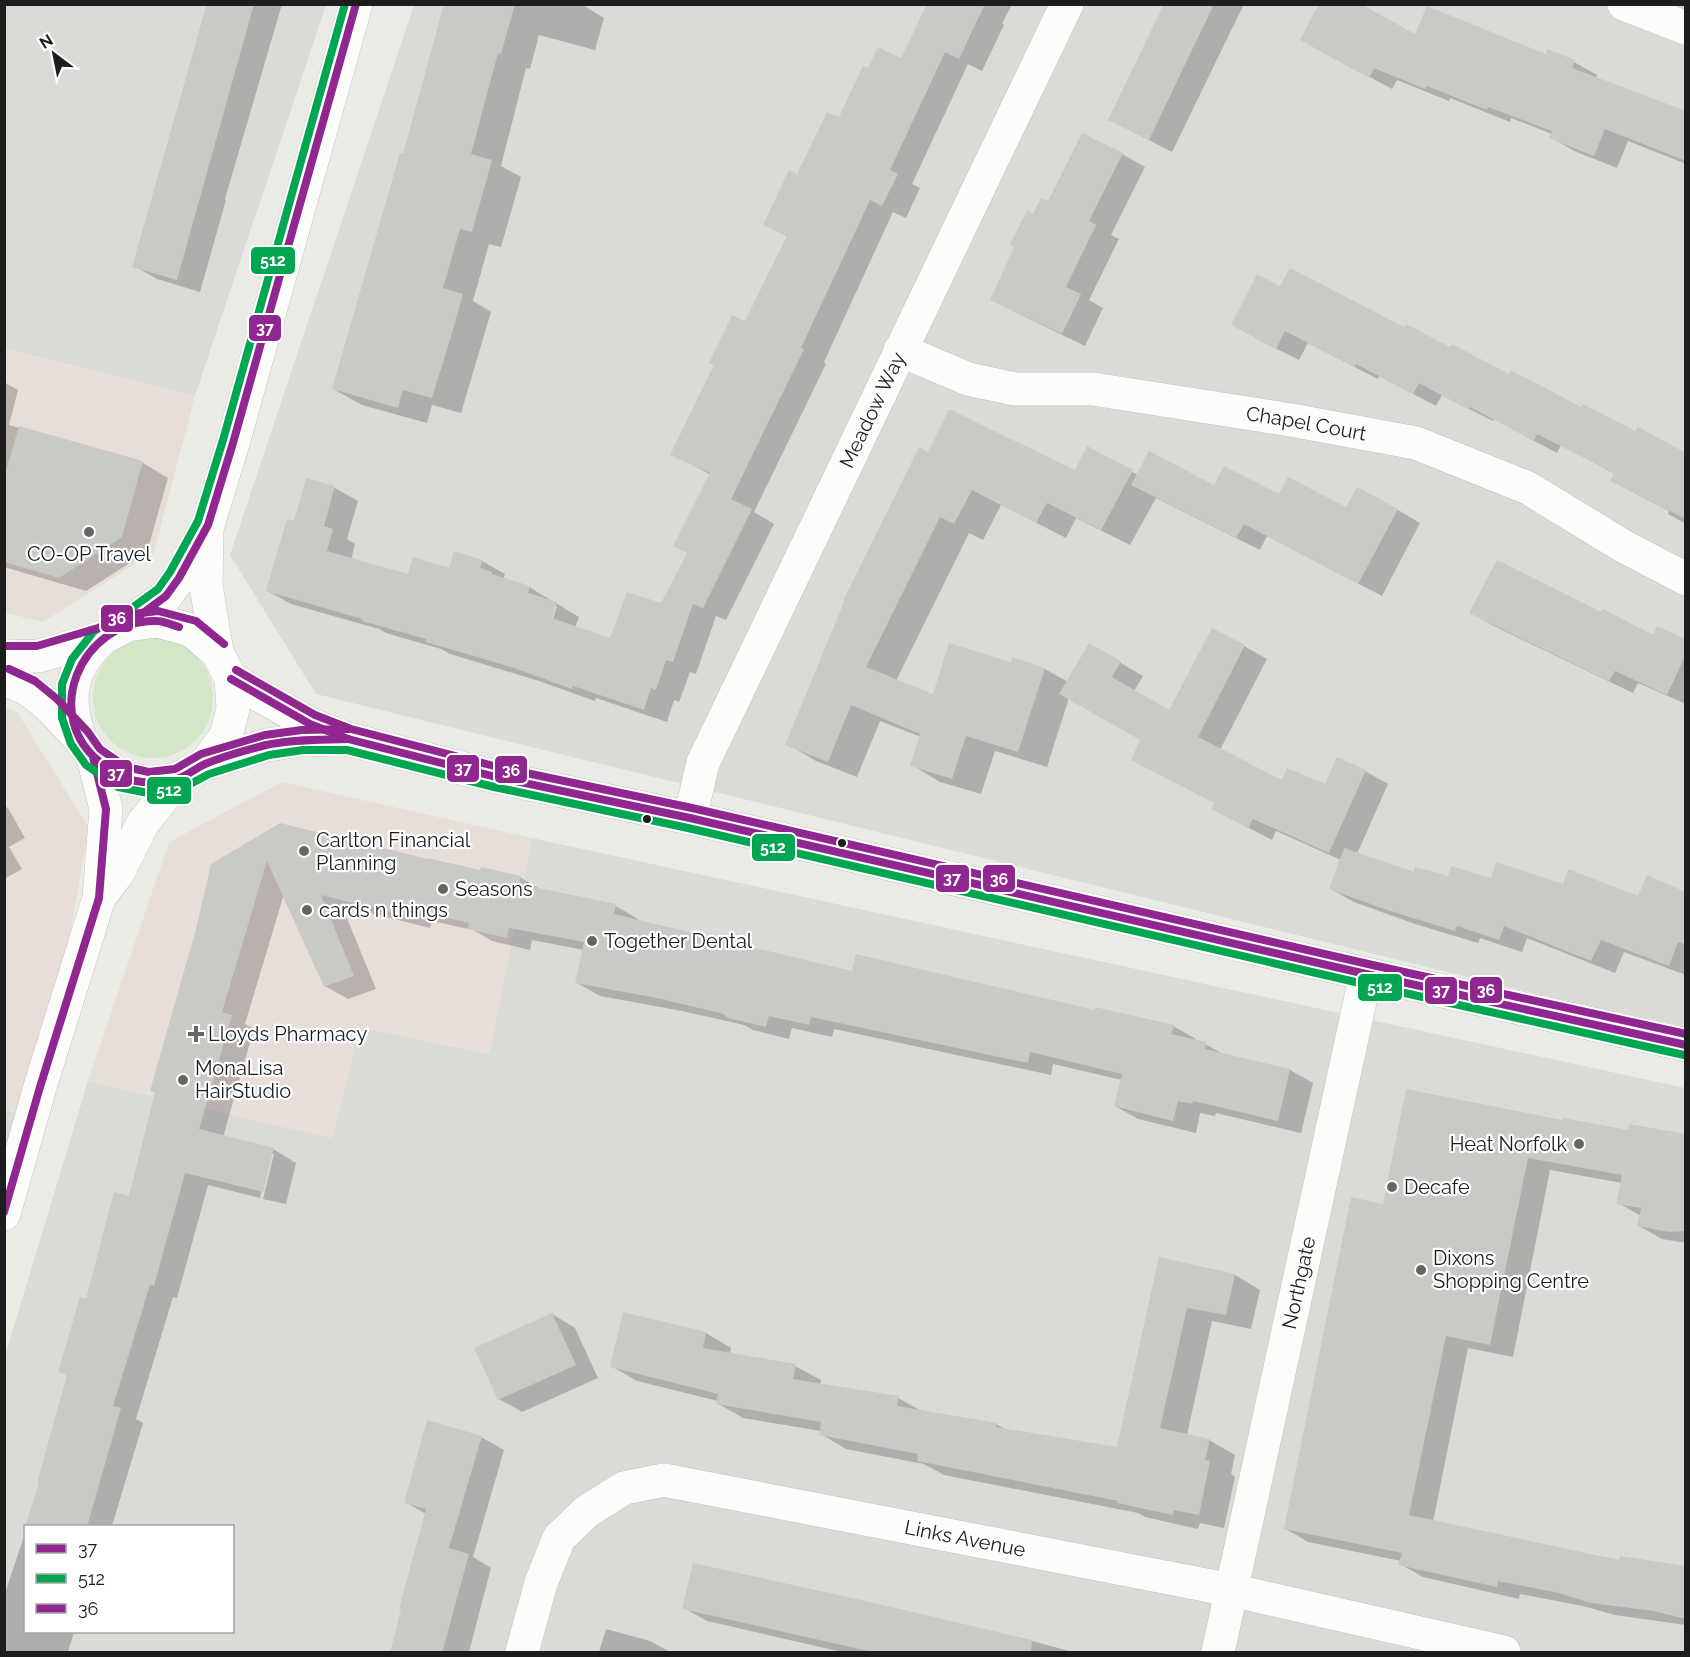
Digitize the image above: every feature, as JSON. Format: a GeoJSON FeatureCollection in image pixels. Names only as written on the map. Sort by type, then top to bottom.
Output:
{"type":"FeatureCollection","features":[{"type":"Feature","properties":{"kind":"street"},"geometry":{"type":"LineString","coordinates":[[4,1214],[40,1087],[99,898],[106,809],[87,748],[72,715],[72,688],[81,665],[115,632],[166,596],[179,578],[208,525],[356,4]]}},
{"type":"Feature","properties":{"kind":"street","name":"Meadow Way"},"geometry":{"type":"LineString","coordinates":[[690,818],[703,763],[1067,4]]}},
{"type":"Feature","properties":{"kind":"street"},"geometry":{"type":"LineString","coordinates":[[1624,4],[1686,28]]}},
{"type":"Feature","properties":{"kind":"street","name":"Chapel Court"},"geometry":{"type":"LineString","coordinates":[[900,350],[968,379],[1015,389],[1094,389],[1291,420],[1416,443],[1528,488],[1623,546],[1686,579]]}},
{"type":"Feature","properties":{"kind":"street"},"geometry":{"type":"LineString","coordinates":[[99,898],[118,873],[143,823],[226,736],[233,709],[206,586],[208,525]]}},
{"type":"Feature","properties":{"kind":"street"},"geometry":{"type":"LineString","coordinates":[[4,657],[39,656],[159,621],[191,630],[224,665],[310,724],[348,739],[496,777],[690,818],[1366,974],[1686,1045]]}},
{"type":"Feature","properties":{"kind":"street"},"geometry":{"type":"LineString","coordinates":[[4,678],[29,690],[50,708],[87,748],[122,777],[148,783],[267,745],[302,740],[348,739]]}},
{"type":"Feature","properties":{"kind":"street","name":"Northgate"},"geometry":{"type":"LineString","coordinates":[[1218,1653],[1366,974]]}},
{"type":"Feature","properties":{"kind":"street","name":"Links Avenue"},"geometry":{"type":"LineString","coordinates":[[522,1653],[541,1583],[559,1538],[586,1512],[624,1488],[664,1480],[1232,1590],[1504,1653]]}},
{"type":"Feature","properties":{"kind":"shaded area"},"geometry":{"type":"Polygon","coordinates":[[[4,5],[326,5],[195,396],[5,349],[4,5]]]}},
{"type":"Feature","properties":{"kind":"shaded area"},"geometry":{"type":"Polygon","coordinates":[[[414,5],[1685,5],[1685,1027],[1594,1008],[316,694],[230,555],[414,5]]]}},
{"type":"Feature","properties":{"kind":"shaded area"},"geometry":{"type":"Polygon","coordinates":[[[4,349],[195,396],[154,552],[43,622],[5,613],[4,349]]]}},
{"type":"Feature","properties":{"kind":"shaded area"},"geometry":{"type":"Polygon","coordinates":[[[4,707],[17,712],[89,828],[69,939],[16,1113],[4,1110],[4,707]]]}},
{"type":"Feature","properties":{"kind":"shaded area"},"geometry":{"type":"Polygon","coordinates":[[[282,782],[532,838],[489,1054],[360,1027],[332,1138],[88,1081],[169,842],[282,782]]]}},
{"type":"Feature","properties":{"kind":"shaded area"},"geometry":{"type":"Polygon","coordinates":[[[532,838],[1685,1088],[1685,1652],[5,1652],[5,1356],[88,1081],[332,1138],[360,1027],[489,1054],[532,838]]]}},
{"type":"Feature","properties":{"kind":"shaded area"},"geometry":{"type":"Polygon","coordinates":[[[5,1110],[16,1113],[5,1153],[5,1110]]]}},
{"type":"Feature","properties":{"kind":"green space"},"geometry":{"type":"Polygon","coordinates":[[[153,638],[176,642],[196,655],[209,675],[213,698],[209,721],[196,741],[176,754],[153,758],[130,754],[110,741],[97,721],[93,698],[97,675],[110,655],[130,642],[153,638]]]}},
{"type":"Feature","properties":{"kind":"building"},"geometry":{"type":"Polygon","coordinates":[[[207,4],[254,4],[177,280],[132,267],[207,4]]]}},
{"type":"Feature","properties":{"kind":"building"},"geometry":{"type":"Polygon","coordinates":[[[444,4],[515,4],[501,54],[498,53],[471,154],[492,160],[472,232],[460,229],[443,288],[463,294],[452,333],[432,398],[403,390],[398,408],[332,389],[400,153],[403,154],[444,4]]]}},
{"type":"Feature","properties":{"kind":"building"},"geometry":{"type":"Polygon","coordinates":[[[927,4],[985,4],[959,59],[945,52],[890,170],[898,174],[882,206],[870,200],[801,348],[804,349],[731,499],[752,509],[703,608],[693,604],[673,662],[666,660],[656,690],[651,688],[644,710],[426,642],[426,639],[266,591],[287,519],[294,521],[306,478],[335,486],[324,526],[333,529],[327,551],[408,574],[413,557],[449,568],[454,551],[483,560],[480,568],[492,574],[530,586],[528,593],[557,602],[552,618],[610,638],[627,592],[661,603],[687,553],[673,546],[710,473],[670,455],[714,365],[709,363],[732,315],[745,321],[787,236],[763,225],[789,170],[797,174],[827,112],[839,117],[863,66],[868,68],[878,47],[901,58],[927,4]]]}},
{"type":"Feature","properties":{"kind":"building"},"geometry":{"type":"Polygon","coordinates":[[[1164,4],[1214,4],[1149,140],[1108,120],[1164,4]]]}},
{"type":"Feature","properties":{"kind":"building"},"geometry":{"type":"Polygon","coordinates":[[[1319,4],[1361,4],[1415,34],[1427,6],[1546,54],[1547,49],[1575,60],[1572,68],[1686,111],[1686,161],[1605,129],[1594,156],[1549,138],[1552,131],[1488,107],[1487,110],[1427,86],[1425,89],[1374,68],[1369,78],[1300,40],[1319,4]]]}},
{"type":"Feature","properties":{"kind":"building"},"geometry":{"type":"Polygon","coordinates":[[[1082,133],[1123,153],[1089,221],[1096,225],[1066,287],[1081,294],[1062,334],[990,300],[1014,247],[1010,245],[1027,210],[1033,214],[1041,198],[1048,201],[1082,133]]]}},
{"type":"Feature","properties":{"kind":"building"},"geometry":{"type":"Polygon","coordinates":[[[1290,268],[1404,327],[1406,324],[1450,347],[1452,344],[1509,374],[1511,370],[1581,407],[1583,404],[1635,431],[1638,427],[1686,453],[1686,519],[1610,481],[1614,473],[1537,434],[1534,441],[1419,383],[1413,394],[1356,364],[1354,367],[1285,331],[1276,349],[1231,325],[1257,274],[1280,286],[1290,268]]]}},
{"type":"Feature","properties":{"kind":"building"},"geometry":{"type":"Polygon","coordinates":[[[949,409],[1075,470],[1087,446],[1133,470],[1101,530],[1047,503],[1036,523],[972,490],[954,524],[940,517],[866,667],[933,694],[949,643],[1011,662],[1012,657],[1045,668],[1018,752],[966,736],[952,779],[910,766],[920,734],[851,705],[828,762],[785,745],[843,601],[919,447],[928,452],[949,409]]]}},
{"type":"Feature","properties":{"kind":"building"},"geometry":{"type":"Polygon","coordinates":[[[19,426],[143,461],[122,537],[59,578],[4,562],[4,478],[19,426]]]}},
{"type":"Feature","properties":{"kind":"building"},"geometry":{"type":"Polygon","coordinates":[[[1149,451],[1214,485],[1224,466],[1279,494],[1288,477],[1346,507],[1357,487],[1398,509],[1358,584],[1244,524],[1236,538],[1131,485],[1149,451]]]}},
{"type":"Feature","properties":{"kind":"building"},"geometry":{"type":"Polygon","coordinates":[[[1497,560],[1601,612],[1603,609],[1653,635],[1657,626],[1686,639],[1686,654],[1667,695],[1615,671],[1609,681],[1469,613],[1497,560]]]}},
{"type":"Feature","properties":{"kind":"building"},"geometry":{"type":"Polygon","coordinates":[[[1212,628],[1245,645],[1198,737],[1282,780],[1287,768],[1325,784],[1337,757],[1366,770],[1329,853],[1253,819],[1248,828],[1211,809],[1214,803],[1131,760],[1140,740],[1059,694],[1089,643],[1121,661],[1112,677],[1169,710],[1212,628]]]}},
{"type":"Feature","properties":{"kind":"building"},"geometry":{"type":"Polygon","coordinates":[[[280,823],[428,859],[521,876],[519,884],[616,904],[614,914],[852,971],[856,954],[1095,1010],[1095,1007],[1174,1025],[1171,1034],[1206,1042],[1205,1049],[1290,1069],[1278,1121],[1193,1101],[1192,1104],[1178,1101],[1173,1121],[1114,1106],[1122,1074],[1030,1052],[1028,1063],[811,1017],[809,1025],[769,1016],[766,1027],[657,998],[575,983],[584,942],[509,928],[507,938],[468,929],[469,923],[409,909],[407,916],[321,895],[354,976],[324,987],[267,861],[222,1012],[232,1015],[199,1129],[274,1148],[263,1192],[185,1173],[154,1286],[150,1285],[113,1406],[121,1408],[88,1525],[26,1525],[67,1375],[58,1372],[80,1297],[86,1299],[114,1192],[129,1196],[155,1092],[150,1091],[196,929],[211,864],[280,823]]]}},
{"type":"Feature","properties":{"kind":"building"},"geometry":{"type":"Polygon","coordinates":[[[1344,848],[1414,872],[1415,867],[1448,876],[1451,866],[1491,878],[1496,862],[1563,884],[1568,869],[1638,896],[1647,875],[1686,892],[1686,945],[1678,942],[1669,966],[1601,940],[1591,961],[1504,926],[1499,940],[1457,926],[1455,931],[1329,889],[1344,848]]]}},
{"type":"Feature","properties":{"kind":"building","name":"Dixons Shopping Centre"},"geometry":{"type":"Polygon","coordinates":[[[1406,1089],[1562,1120],[1563,1118],[1628,1130],[1629,1124],[1686,1134],[1686,1231],[1669,1232],[1637,1226],[1641,1208],[1616,1204],[1622,1175],[1528,1158],[1490,1345],[1446,1336],[1409,1515],[1619,1560],[1620,1556],[1686,1566],[1686,1619],[1654,1611],[1591,1603],[1559,1593],[1498,1581],[1497,1587],[1398,1565],[1402,1553],[1284,1529],[1351,1197],[1383,1204],[1406,1089]]]}},
{"type":"Feature","properties":{"kind":"building"},"geometry":{"type":"Polygon","coordinates":[[[1159,1257],[1235,1274],[1226,1315],[1187,1308],[1160,1428],[1210,1439],[1205,1460],[1210,1461],[1199,1515],[1174,1510],[1173,1515],[1117,1503],[1118,1501],[917,1461],[918,1454],[819,1435],[821,1422],[716,1404],[718,1394],[610,1367],[623,1312],[706,1332],[703,1348],[796,1364],[793,1379],[899,1396],[897,1406],[997,1423],[996,1427],[1117,1447],[1159,1257]]]}},
{"type":"Feature","properties":{"kind":"building"},"geometry":{"type":"Polygon","coordinates":[[[552,1313],[576,1365],[498,1400],[474,1348],[552,1313]]]}},
{"type":"Feature","properties":{"kind":"building"},"geometry":{"type":"Polygon","coordinates":[[[427,1420],[482,1436],[449,1548],[469,1554],[442,1653],[390,1653],[401,1610],[399,1609],[426,1509],[404,1503],[427,1420]]]}},
{"type":"Feature","properties":{"kind":"building"},"geometry":{"type":"Polygon","coordinates":[[[693,1563],[1032,1640],[1031,1653],[877,1653],[682,1609],[693,1563]]]}},
{"type":"Feature","properties":{"kind":"transit line","name":"512"},"geometry":{"type":"LineString","coordinates":[[345,4],[223,440],[198,521],[158,589],[121,616],[94,631],[72,659],[62,684],[62,718],[71,744],[86,765],[118,787],[148,793],[181,789],[209,774],[269,755],[303,750],[347,750],[494,787],[688,828],[1364,984],[1684,1055]]}},
{"type":"Feature","properties":{"kind":"transit line","name":"37"},"geometry":{"type":"LineString","coordinates":[[127,625],[166,596],[179,578],[208,525],[356,4]]}},
{"type":"Feature","properties":{"kind":"transit line","name":"36"},"geometry":{"type":"LineString","coordinates":[[4,646],[37,646],[98,628],[124,615],[158,611],[196,621],[224,644]]}},
{"type":"Feature","properties":{"kind":"transit line","name":"37"},"geometry":{"type":"LineString","coordinates":[[179,627],[157,621],[130,625],[107,636],[89,654],[77,675],[71,699],[74,723],[84,746],[116,773],[136,781],[164,782],[181,778],[220,758],[266,745],[348,739]]}},
{"type":"Feature","properties":{"kind":"transit line","name":"36"},"geometry":{"type":"LineString","coordinates":[[9,669],[35,681],[57,699],[88,732],[100,749],[126,767],[149,772],[175,769],[201,754],[265,735],[302,730],[348,729]]}},
{"type":"Feature","properties":{"kind":"transit line","name":"36"},"geometry":{"type":"LineString","coordinates":[[236,670],[315,715],[351,729],[498,767],[692,808],[1368,964],[1686,1034]]}},
{"type":"Feature","properties":{"kind":"transit line","name":"37"},"geometry":{"type":"LineString","coordinates":[[231,679],[310,724],[348,739],[496,777],[690,818],[1366,974],[1686,1045]]}},
{"type":"Feature","properties":{"kind":"transit line","name":"37"},"geometry":{"type":"LineString","coordinates":[[4,1212],[99,898],[106,809],[93,757]]}},
{"type":"Feature","properties":{"kind":"place","name":"CO-OP Travel"},"geometry":{"type":"Point","coordinates":[89,532]}},
{"type":"Feature","properties":{"kind":"place","name":"Carlton Financial Planning"},"geometry":{"type":"Point","coordinates":[304,851]}},
{"type":"Feature","properties":{"kind":"place","name":"Seasons"},"geometry":{"type":"Point","coordinates":[443,889]}},
{"type":"Feature","properties":{"kind":"place","name":"cards n things"},"geometry":{"type":"Point","coordinates":[307,910]}},
{"type":"Feature","properties":{"kind":"place","name":"Together Dental"},"geometry":{"type":"Point","coordinates":[592,941]}},
{"type":"Feature","properties":{"kind":"place","name":"Lloyds Pharmacy"},"geometry":{"type":"Point","coordinates":[196,1034]}},
{"type":"Feature","properties":{"kind":"place","name":"MonaLisa HairStudio"},"geometry":{"type":"Point","coordinates":[183,1080]}},
{"type":"Feature","properties":{"kind":"place","name":"Heat Norfolk"},"geometry":{"type":"Point","coordinates":[1579,1144]}},
{"type":"Feature","properties":{"kind":"place","name":"Decafe"},"geometry":{"type":"Point","coordinates":[1392,1187]}},
{"type":"Feature","properties":{"kind":"place","name":"Dixons Shopping Centre"},"geometry":{"type":"Point","coordinates":[1421,1270]}}]}
